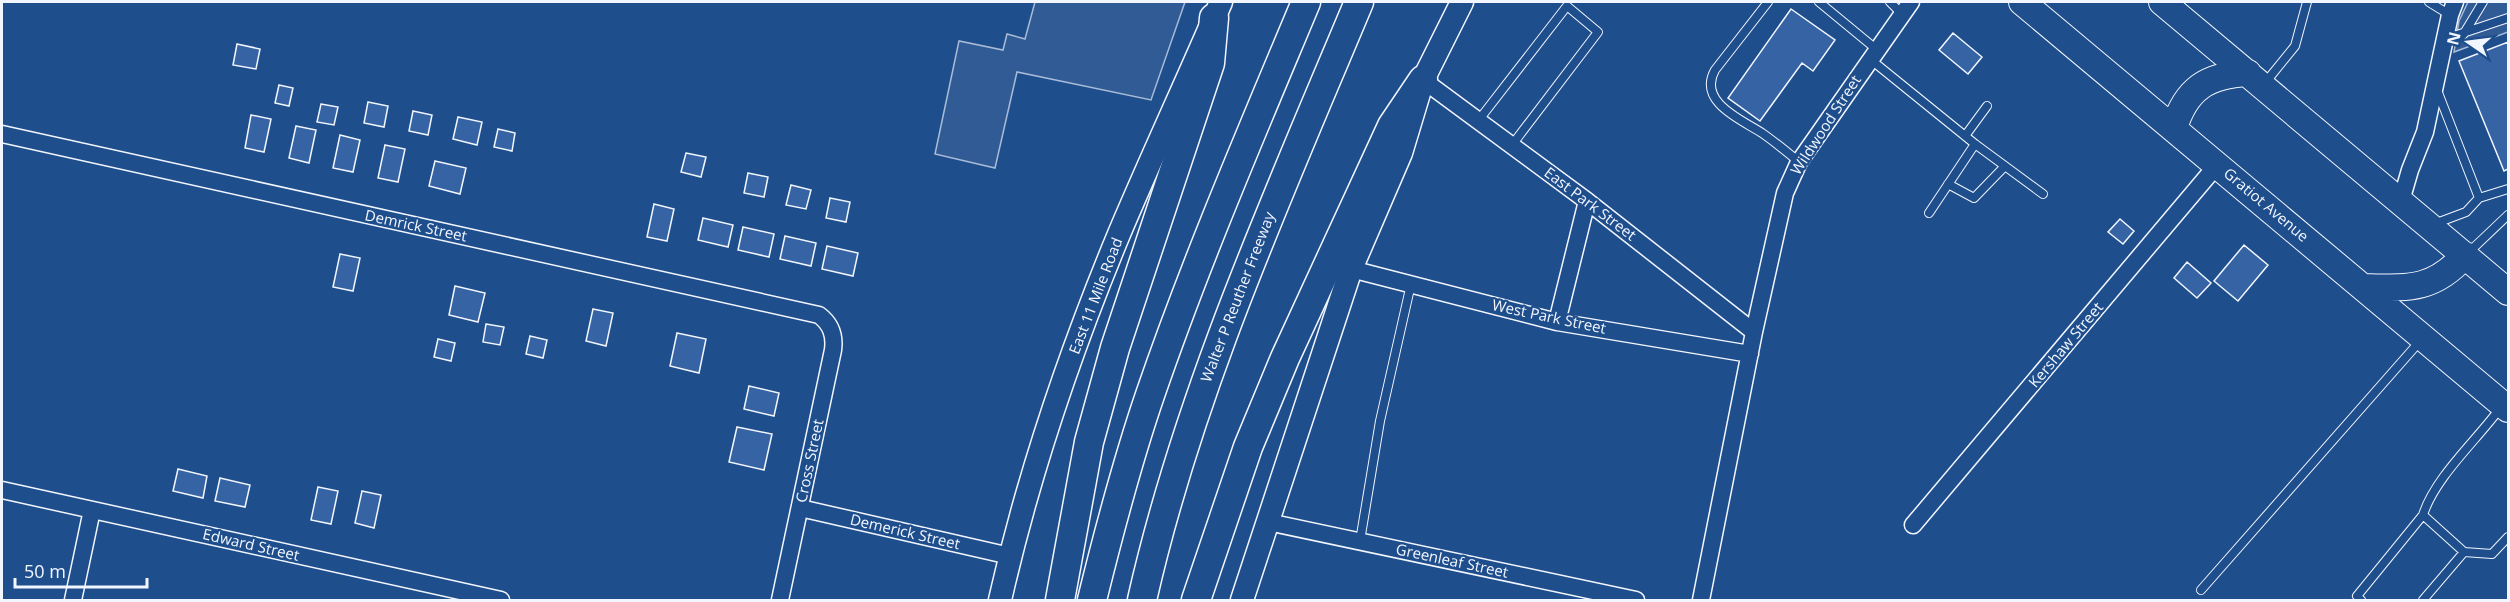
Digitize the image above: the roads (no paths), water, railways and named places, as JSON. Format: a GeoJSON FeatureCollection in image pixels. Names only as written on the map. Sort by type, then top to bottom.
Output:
{"type":"FeatureCollection","features":[{"type":"Feature","properties":{"kind":"highway"},"geometry":{"type":"LineString","coordinates":[[1092,600],[1118,496],[1150,395],[1194,275],[1306,2]]}},
{"type":"Feature","properties":{"kind":"highway","name":"Walter P Reuther Freeway"},"geometry":{"type":"LineString","coordinates":[[1142,600],[1162,518],[1223,330],[1359,2]]}},
{"type":"Feature","properties":{"kind":"highway"},"geometry":{"type":"LineString","coordinates":[[1059,600],[1089,442],[1115,348],[1210,63],[1217,10]]}},
{"type":"Feature","properties":{"kind":"highway"},"geometry":{"type":"LineString","coordinates":[[1196,600],[1248,447],[1285,358],[1392,126],[1424,80]]}},
{"type":"Feature","properties":{"kind":"main road"},"geometry":{"type":"LineString","coordinates":[[1242,600],[1351,269],[1401,153],[1424,80],[1462,2]]}},
{"type":"Feature","properties":{"kind":"main road","name":"Gratiot Avenue"},"geometry":{"type":"LineString","coordinates":[[2022,2],[2423,338],[2507,402]]}},
{"type":"Feature","properties":{"kind":"main road"},"geometry":{"type":"LineString","coordinates":[[2162,2],[2508,292]]}},
{"type":"Feature","properties":{"kind":"main road","name":"East 11 Mile Road"},"geometry":{"type":"LineString","coordinates":[[1000,600],[1010,556],[1048,427],[1082,331],[1119,236],[1217,10]]}},
{"type":"Feature","properties":{"kind":"main road"},"geometry":{"type":"LineString","coordinates":[[2174,128],[2183,105],[2200,85],[2231,74],[2255,79]]}},
{"type":"Feature","properties":{"kind":"main road"},"geometry":{"type":"LineString","coordinates":[[2363,287],[2422,286],[2451,271],[2465,255]]}},
{"type":"Feature","properties":{"kind":"street","name":"Wildwood Street"},"geometry":{"type":"LineString","coordinates":[[1750,354],[1785,193],[1799,162],[1906,8]]}},
{"type":"Feature","properties":{"kind":"street"},"geometry":{"type":"LineString","coordinates":[[2401,201],[2425,132],[2452,8]]}},
{"type":"Feature","properties":{"kind":"street","name":"East Park Street"},"geometry":{"type":"LineString","coordinates":[[1424,80],[1587,201],[1754,332]]}},
{"type":"Feature","properties":{"kind":"street","name":"Demrick Street"},"geometry":{"type":"LineString","coordinates":[[2,134],[819,315],[828,322]]}},
{"type":"Feature","properties":{"kind":"street","name":"Kershaw Street"},"geometry":{"type":"LineString","coordinates":[[1913,525],[2217,165]]}},
{"type":"Feature","properties":{"kind":"street"},"geometry":{"type":"LineString","coordinates":[[1557,322],[1587,201]]}},
{"type":"Feature","properties":{"kind":"street","name":"West Park Street"},"geometry":{"type":"LineString","coordinates":[[1351,269],[1557,322],[1750,354]]}},
{"type":"Feature","properties":{"kind":"street","name":"Cross Street"},"geometry":{"type":"LineString","coordinates":[[780,600],[835,339],[828,322]]}},
{"type":"Feature","properties":{"kind":"street"},"geometry":{"type":"LineString","coordinates":[[1701,600],[1750,354]]}},
{"type":"Feature","properties":{"kind":"street","name":"Edward Street"},"geometry":{"type":"LineString","coordinates":[[2,490],[501,600]]}},
{"type":"Feature","properties":{"kind":"street","name":"Demerick Street"},"geometry":{"type":"LineString","coordinates":[[800,508],[1010,556]]}},
{"type":"Feature","properties":{"kind":"street"},"geometry":{"type":"LineString","coordinates":[[73,600],[92,510]]}},
{"type":"Feature","properties":{"kind":"street","name":"Greenleaf Street"},"geometry":{"type":"LineString","coordinates":[[1268,522],[1636,600]]}},
{"type":"Feature","properties":{"kind":"lane"},"geometry":{"type":"LineString","coordinates":[[1768,2],[1715,70],[1712,76],[1713,93],[1722,107],[1740,121],[1762,133],[1799,162]]}},
{"type":"Feature","properties":{"kind":"lane"},"geometry":{"type":"LineString","coordinates":[[1819,2],[1965,136],[2043,194]]}},
{"type":"Feature","properties":{"kind":"lane"},"geometry":{"type":"LineString","coordinates":[[1890,2],[1906,8]]}},
{"type":"Feature","properties":{"kind":"lane"},"geometry":{"type":"LineString","coordinates":[[2255,79],[2295,46],[2307,2]]}},
{"type":"Feature","properties":{"kind":"lane"},"geometry":{"type":"LineString","coordinates":[[2429,2],[2452,8]]}},
{"type":"Feature","properties":{"kind":"lane"},"geometry":{"type":"LineString","coordinates":[[2463,34],[2483,2]]}},
{"type":"Feature","properties":{"kind":"lane"},"geometry":{"type":"LineString","coordinates":[[1478,120],[1567,6],[1598,32],[1512,145]]}},
{"type":"Feature","properties":{"kind":"lane"},"geometry":{"type":"LineString","coordinates":[[2444,39],[2508,18]]}},
{"type":"Feature","properties":{"kind":"lane"},"geometry":{"type":"LineString","coordinates":[[2435,84],[2479,198]]}},
{"type":"Feature","properties":{"kind":"lane"},"geometry":{"type":"LineString","coordinates":[[1965,136],[1987,106]]}},
{"type":"Feature","properties":{"kind":"lane"},"geometry":{"type":"LineString","coordinates":[[1929,213],[1975,144]]}},
{"type":"Feature","properties":{"kind":"lane"},"geometry":{"type":"LineString","coordinates":[[1948,184],[1974,198],[2005,166]]}},
{"type":"Feature","properties":{"kind":"lane"},"geometry":{"type":"LineString","coordinates":[[2430,225],[2466,212],[2479,198],[2508,189]]}},
{"type":"Feature","properties":{"kind":"lane"},"geometry":{"type":"LineString","coordinates":[[2465,255],[2508,215]]}},
{"type":"Feature","properties":{"kind":"lane"},"geometry":{"type":"LineString","coordinates":[[1360,541],[1380,421],[1411,284]]}},
{"type":"Feature","properties":{"kind":"lane"},"geometry":{"type":"LineString","coordinates":[[2201,590],[2423,338]]}},
{"type":"Feature","properties":{"kind":"lane"},"geometry":{"type":"LineString","coordinates":[[2361,600],[2356,596],[2423,515],[2426,506],[2445,476],[2507,402]]}},
{"type":"Feature","properties":{"kind":"lane"},"geometry":{"type":"LineString","coordinates":[[2423,515],[2464,552],[2492,554],[2508,537]]}},
{"type":"Feature","properties":{"kind":"lane"},"geometry":{"type":"LineString","coordinates":[[2423,600],[2464,552]]}}]}
